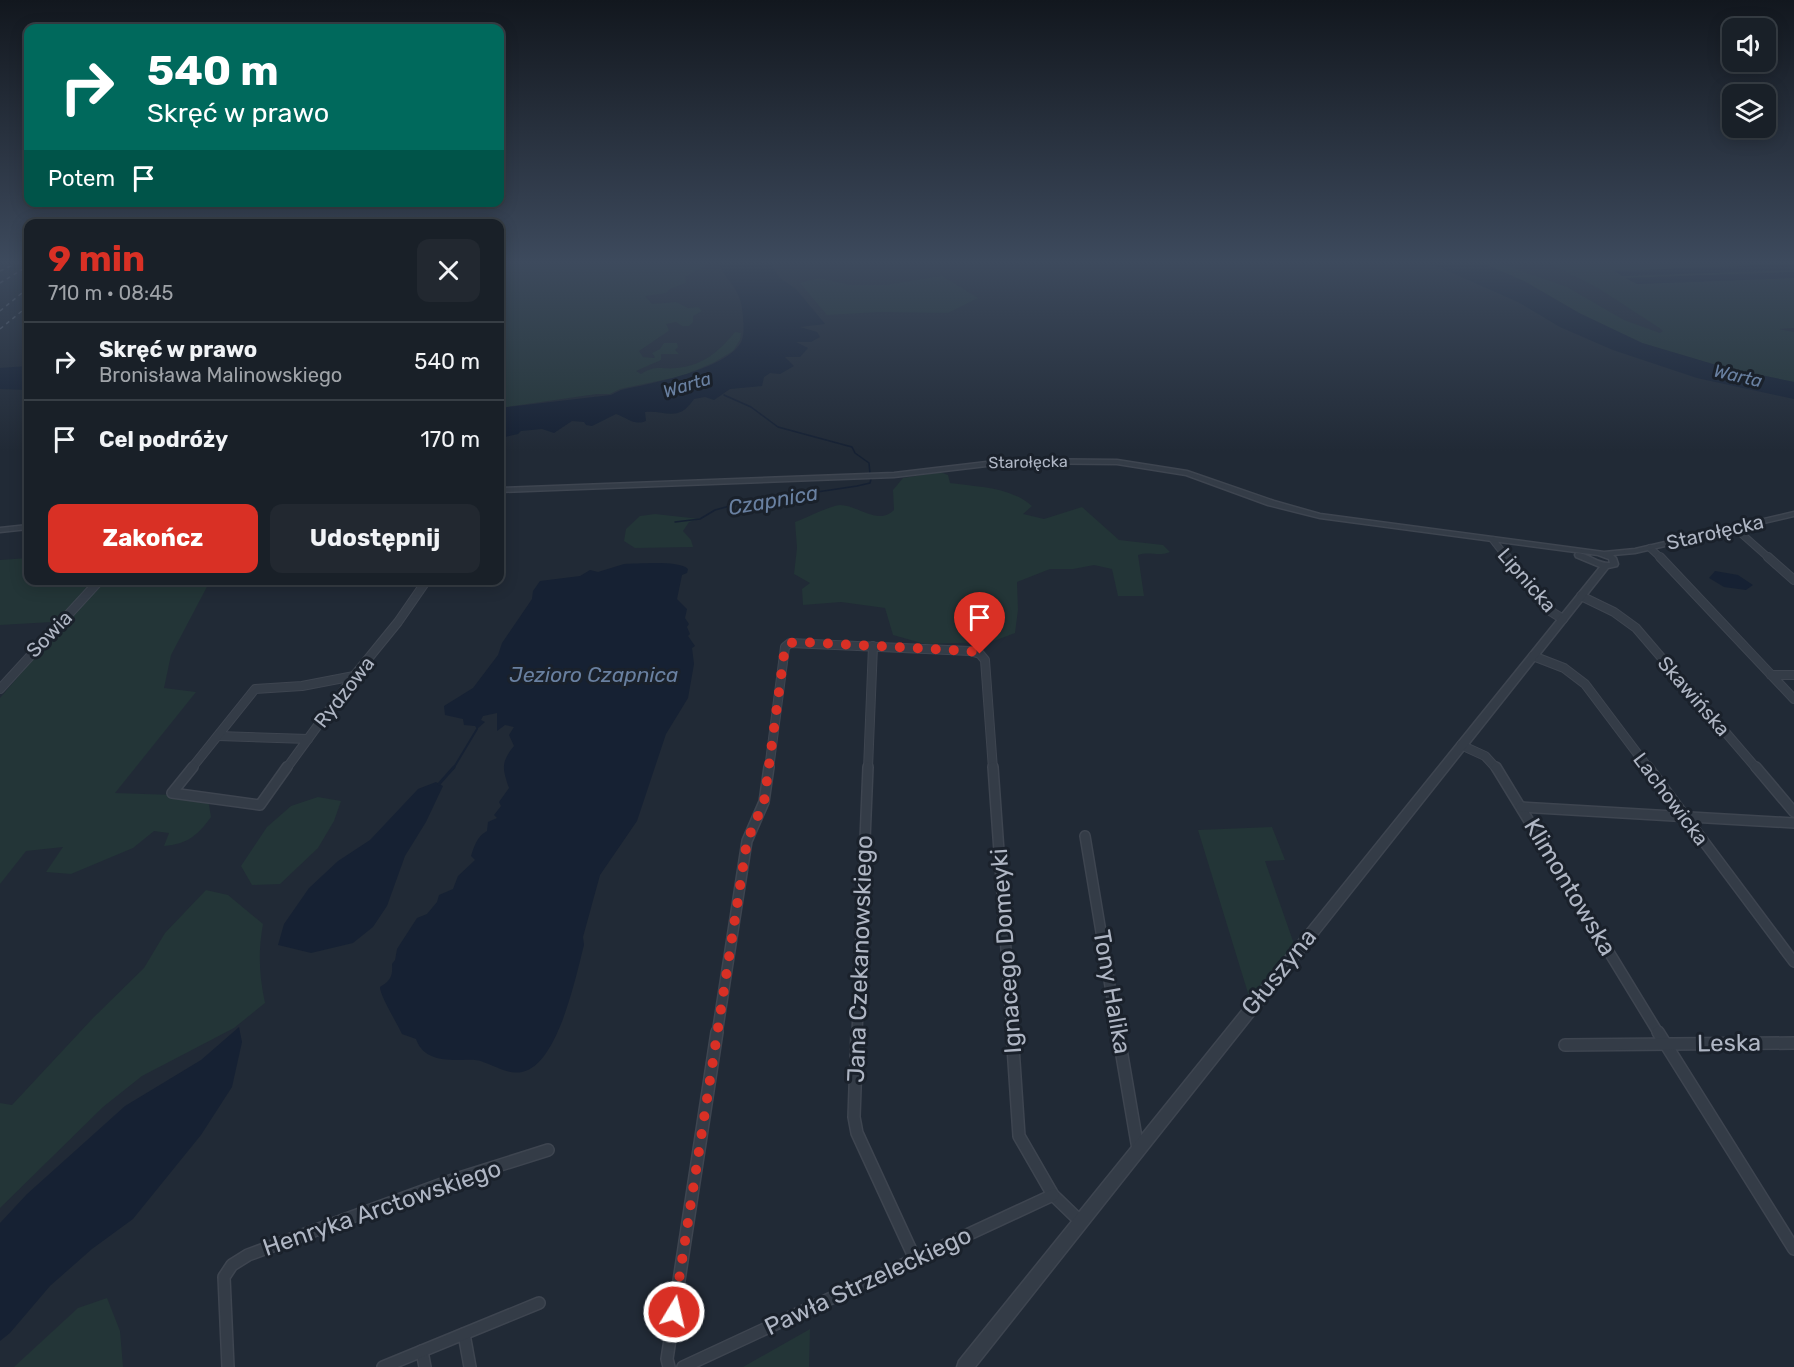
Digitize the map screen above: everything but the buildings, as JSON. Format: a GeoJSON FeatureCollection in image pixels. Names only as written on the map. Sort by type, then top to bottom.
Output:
{"type":"FeatureCollection","features":[{"type":"Feature","properties":{"kind":"street","name":"Starołęcka"},"geometry":{"type":"LineString","coordinates":[[504,490],[894,475],[1012,461],[1117,462],[1187,473],[1271,503],[1320,516],[1590,555],[1635,551]]}},
{"type":"Feature","properties":{"kind":"street","name":"Starołęcka"},"geometry":{"type":"LineString","coordinates":[[1612,558],[1794,514]]}},
{"type":"Feature","properties":{"kind":"street"},"geometry":{"type":"LineString","coordinates":[[0,530],[24,528]]}},
{"type":"Feature","properties":{"kind":"street"},"geometry":{"type":"LineString","coordinates":[[1735,528],[1794,580]]}},
{"type":"Feature","properties":{"kind":"street","name":"Lipnicka"},"geometry":{"type":"LineString","coordinates":[[1493,540],[1546,609],[1563,619]]}},
{"type":"Feature","properties":{"kind":"street"},"geometry":{"type":"LineString","coordinates":[[1650,548],[1670,566],[1794,699]]}},
{"type":"Feature","properties":{"kind":"street"},"geometry":{"type":"LineString","coordinates":[[1604,554],[1612,558]]}},
{"type":"Feature","properties":{"kind":"street"},"geometry":{"type":"LineString","coordinates":[[1590,555],[1595,564],[1594,579]]}},
{"type":"Feature","properties":{"kind":"street","name":"Głuszyna"},"geometry":{"type":"LineString","coordinates":[[965,1367],[1594,579],[1605,566],[1614,564],[1612,558]]}},
{"type":"Feature","properties":{"kind":"street"},"geometry":{"type":"LineString","coordinates":[[1595,564],[1605,566]]}},
{"type":"Feature","properties":{"kind":"street","name":"Sowia"},"geometry":{"type":"LineString","coordinates":[[0,689],[95,585]]}},
{"type":"Feature","properties":{"kind":"street","name":"Rydzowa"},"geometry":{"type":"LineString","coordinates":[[218,736],[172,793],[260,805],[424,585]]}},
{"type":"Feature","properties":{"kind":"street","name":"Skawińska"},"geometry":{"type":"LineString","coordinates":[[1581,596],[1614,612],[1635,628],[1794,812]]}},
{"type":"Feature","properties":{"kind":"street"},"geometry":{"type":"LineString","coordinates":[[669,1367],[667,1359],[747,841],[764,802],[785,647],[790,643],[800,642],[873,646]]}},
{"type":"Feature","properties":{"kind":"street","name":"Ignacego Domeyki"},"geometry":{"type":"LineString","coordinates":[[873,646],[970,651],[980,654],[985,660],[1019,1136],[1053,1195],[1081,1222]]}},
{"type":"Feature","properties":{"kind":"street","name":"Jana Czekanowskiego"},"geometry":{"type":"LineString","coordinates":[[873,646],[854,1117],[857,1132],[915,1259]]}},
{"type":"Feature","properties":{"kind":"street","name":"Lachowicka"},"geometry":{"type":"LineString","coordinates":[[1533,656],[1564,668],[1585,684],[1794,962]]}},
{"type":"Feature","properties":{"kind":"street"},"geometry":{"type":"LineString","coordinates":[[1771,675],[1794,675]]}},
{"type":"Feature","properties":{"kind":"street"},"geometry":{"type":"LineString","coordinates":[[218,736],[255,689],[302,686],[356,676]]}},
{"type":"Feature","properties":{"kind":"street"},"geometry":{"type":"LineString","coordinates":[[218,736],[308,739]]}},
{"type":"Feature","properties":{"kind":"street","name":"Klimontowska"},"geometry":{"type":"LineString","coordinates":[[1461,745],[1490,760],[1794,1249]]}},
{"type":"Feature","properties":{"kind":"street"},"geometry":{"type":"LineString","coordinates":[[1521,807],[1794,823]]}},
{"type":"Feature","properties":{"kind":"street","name":"Tony Halika"},"geometry":{"type":"LineString","coordinates":[[1085,836],[1138,1149]]}},
{"type":"Feature","properties":{"kind":"street","name":"Leska"},"geometry":{"type":"LineString","coordinates":[[1665,1044],[1794,1043]]}},
{"type":"Feature","properties":{"kind":"street"},"geometry":{"type":"LineString","coordinates":[[1565,1045],[1665,1044]]}},
{"type":"Feature","properties":{"kind":"street","name":"Henryka Arctowskiego"},"geometry":{"type":"LineString","coordinates":[[228,1367],[224,1277],[232,1265],[248,1255],[439,1185],[548,1150]]}},
{"type":"Feature","properties":{"kind":"street","name":"Pawła Strzeleckiego"},"geometry":{"type":"LineString","coordinates":[[683,1367],[1053,1195]]}},
{"type":"Feature","properties":{"kind":"street"},"geometry":{"type":"LineString","coordinates":[[383,1367],[539,1303]]}},
{"type":"Feature","properties":{"kind":"street"},"geometry":{"type":"LineString","coordinates":[[464,1334],[470,1367]]}},
{"type":"Feature","properties":{"kind":"street"},"geometry":{"type":"LineString","coordinates":[[422,1351],[425,1367]]}},
{"type":"Feature","properties":{"kind":"shaded area"},"geometry":{"type":"Polygon","coordinates":[[[504,324],[667,324],[669,330],[667,332],[639,351],[643,357],[654,358],[652,353],[660,349],[664,343],[677,343],[678,347],[675,350],[679,354],[661,354],[661,360],[636,371],[641,374],[655,368],[677,368],[703,361],[723,346],[735,332],[741,333],[740,340],[733,351],[713,363],[682,376],[620,389],[610,394],[504,407],[504,324]]]}},
{"type":"Feature","properties":{"kind":"shaded area"},"geometry":{"type":"Polygon","coordinates":[[[1602,324],[1635,324],[1660,333],[1663,331],[1653,324],[1794,324],[1794,328],[1779,329],[1794,332],[1794,382],[1726,368],[1642,343],[1602,324]]]}},
{"type":"Feature","properties":{"kind":"shaded area"},"geometry":{"type":"Polygon","coordinates":[[[940,472],[948,475],[950,483],[1004,491],[1024,500],[1032,506],[1023,514],[1044,519],[1082,507],[1119,540],[1163,545],[1170,552],[1138,555],[1144,596],[1118,596],[1112,569],[1094,565],[1073,569],[1050,569],[1017,582],[1018,610],[1015,633],[991,642],[925,644],[893,635],[885,608],[841,602],[803,605],[802,589],[810,583],[794,574],[797,548],[795,522],[840,505],[875,515],[888,514],[894,510],[893,490],[903,478],[940,472]]]}},
{"type":"Feature","properties":{"kind":"shaded area"},"geometry":{"type":"Polygon","coordinates":[[[655,514],[700,519],[689,522],[683,531],[691,540],[693,547],[635,548],[624,541],[626,529],[640,516],[655,514]]]}},
{"type":"Feature","properties":{"kind":"shaded area"},"geometry":{"type":"Polygon","coordinates":[[[24,558],[24,585],[208,585],[171,655],[164,688],[196,692],[115,793],[174,795],[208,799],[211,817],[197,834],[186,841],[164,846],[169,833],[154,831],[133,848],[71,874],[46,872],[63,847],[26,851],[0,884],[0,698],[30,663],[52,622],[0,625],[0,560],[24,558]]]}},
{"type":"Feature","properties":{"kind":"shaded area"},"geometry":{"type":"Polygon","coordinates":[[[318,797],[341,801],[334,821],[318,848],[280,884],[252,885],[241,866],[267,827],[291,806],[318,797]]]}},
{"type":"Feature","properties":{"kind":"shaded area"},"geometry":{"type":"Polygon","coordinates":[[[1272,827],[1285,860],[1265,861],[1294,944],[1251,1003],[1198,830],[1272,827]]]}},
{"type":"Feature","properties":{"kind":"shaded area"},"geometry":{"type":"Polygon","coordinates":[[[206,890],[228,895],[263,924],[260,964],[265,1003],[234,1028],[142,1076],[103,1107],[0,1208],[0,1103],[12,1105],[93,1018],[144,968],[165,933],[206,890]]]}},
{"type":"Feature","properties":{"kind":"shaded area"},"geometry":{"type":"Polygon","coordinates":[[[107,1298],[120,1331],[123,1367],[14,1367],[78,1308],[107,1298]]]}},
{"type":"Feature","properties":{"kind":"shaded area"},"geometry":{"type":"Polygon","coordinates":[[[810,1329],[809,1367],[743,1367],[810,1329]]]}},
{"type":"Feature","properties":{"kind":"water","name":"Warta"},"geometry":{"type":"Polygon","coordinates":[[[744,324],[825,324],[800,327],[817,332],[820,337],[811,342],[796,342],[808,348],[800,357],[785,357],[794,366],[780,374],[770,373],[764,377],[762,386],[730,389],[714,400],[705,397],[694,399],[683,411],[677,413],[645,412],[646,421],[642,422],[634,422],[616,414],[592,426],[584,422],[572,421],[554,433],[542,429],[521,431],[518,434],[504,436],[504,408],[611,395],[621,390],[688,374],[722,359],[735,350],[742,340],[744,324]]]}},
{"type":"Feature","properties":{"kind":"water","name":"Warta"},"geometry":{"type":"Polygon","coordinates":[[[1555,324],[1602,324],[1642,343],[1726,368],[1794,382],[1794,399],[1697,378],[1613,350],[1555,324]]]}},
{"type":"Feature","properties":{"kind":"water"},"geometry":{"type":"Polygon","coordinates":[[[24,366],[24,390],[0,389],[0,368],[24,366]]]}},
{"type":"Feature","properties":{"kind":"water","name":"Jezioro Czapnica"},"geometry":{"type":"Polygon","coordinates":[[[667,563],[688,569],[687,573],[682,575],[677,599],[687,609],[685,618],[689,624],[687,627],[690,634],[688,636],[695,646],[692,648],[694,664],[688,698],[666,734],[637,821],[600,875],[564,1018],[546,1054],[535,1066],[517,1073],[478,1060],[447,1060],[434,1057],[423,1051],[416,1039],[402,1034],[380,987],[390,978],[397,949],[417,918],[427,914],[437,902],[439,895],[453,889],[458,876],[475,860],[471,856],[475,845],[487,831],[488,822],[497,818],[494,815],[501,806],[499,802],[509,788],[504,766],[514,746],[509,735],[514,727],[505,725],[497,731],[497,713],[483,716],[481,720],[485,722],[477,729],[475,726],[464,725],[463,719],[445,715],[444,706],[473,688],[498,655],[502,643],[532,599],[533,591],[540,581],[580,576],[590,570],[598,572],[624,564],[667,563]]]}},
{"type":"Feature","properties":{"kind":"water"},"geometry":{"type":"Polygon","coordinates":[[[1715,571],[1738,575],[1753,585],[1746,590],[1724,587],[1709,578],[1715,571]]]}},
{"type":"Feature","properties":{"kind":"water"},"geometry":{"type":"Polygon","coordinates":[[[436,782],[443,786],[426,822],[405,856],[387,906],[373,927],[353,943],[311,953],[278,945],[284,924],[309,888],[338,861],[370,840],[418,789],[436,782]]]}},
{"type":"Feature","properties":{"kind":"water"},"geometry":{"type":"Polygon","coordinates":[[[239,1027],[242,1042],[232,1087],[201,1135],[133,1219],[92,1249],[50,1286],[10,1333],[0,1341],[0,1223],[27,1194],[125,1106],[201,1060],[239,1027]]]}},
{"type":"Feature","properties":{"kind":"waterway","name":"Czapnica"},"geometry":{"type":"LineString","coordinates":[[724,395],[751,407],[778,427],[852,447],[855,453],[869,463],[870,474]]}},
{"type":"Feature","properties":{"kind":"waterway","name":"Czapnica"},"geometry":{"type":"LineString","coordinates":[[675,522],[700,519],[715,510],[737,504],[857,486],[870,483],[871,479]]}},
{"type":"Feature","properties":{"kind":"waterway"},"geometry":{"type":"LineString","coordinates":[[453,769],[477,729]]}},
{"type":"Feature","properties":{"kind":"waterway"},"geometry":{"type":"LineString","coordinates":[[439,784],[454,767]]}},
{"type":"Feature","properties":{"kind":"railway"},"geometry":{"type":"LineString","coordinates":[[0,329],[6,324]]}},
{"type":"Feature","properties":{"kind":"route"},"geometry":{"type":"LineString","coordinates":[[674,1312],[747,841],[764,802],[785,647],[790,643],[800,642],[970,651],[980,654]]}}]}
